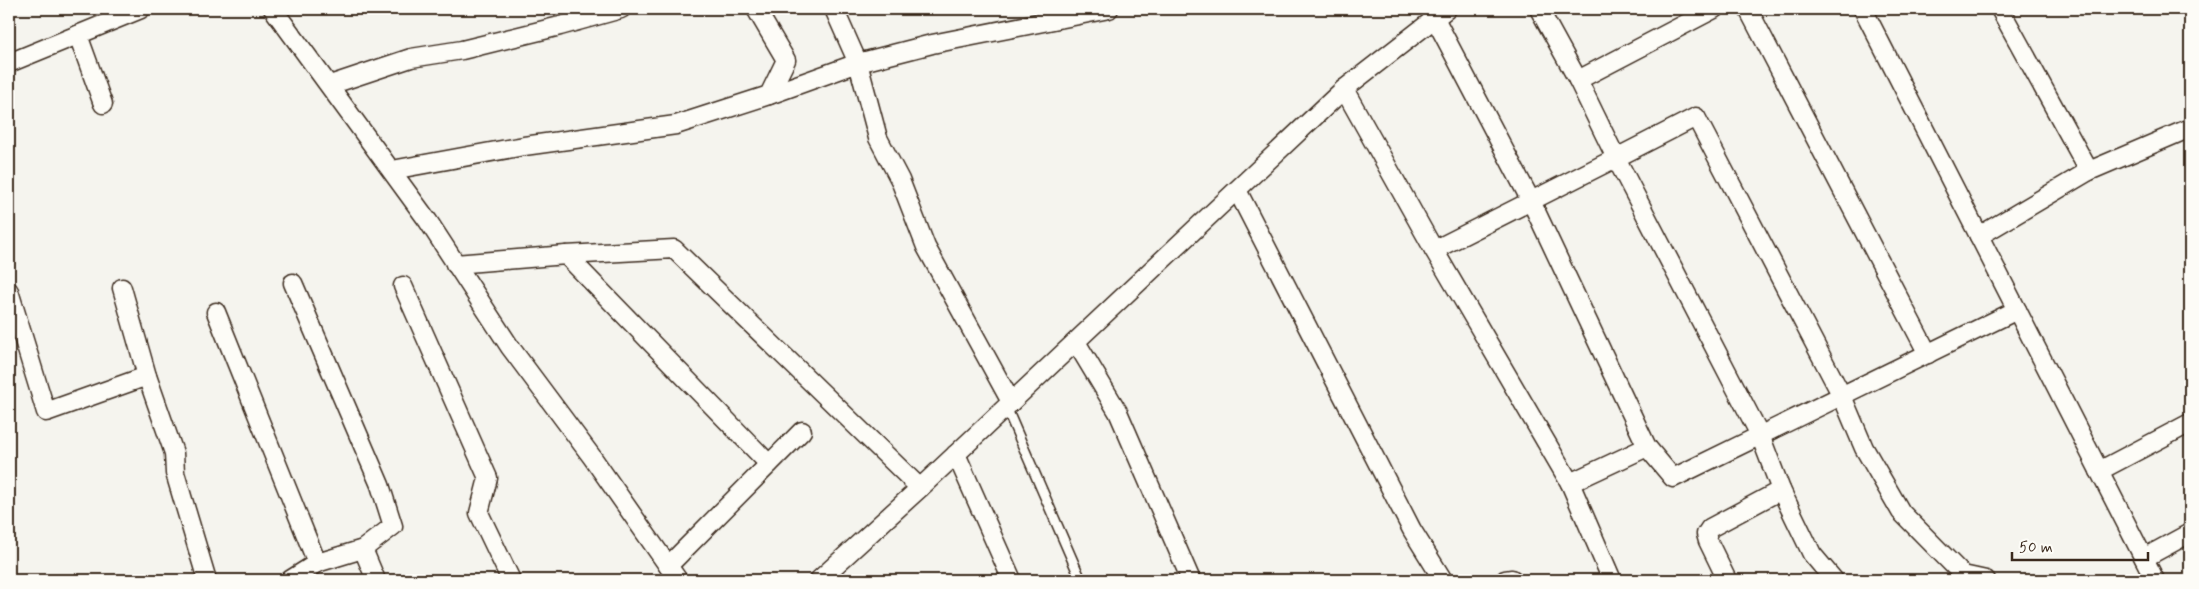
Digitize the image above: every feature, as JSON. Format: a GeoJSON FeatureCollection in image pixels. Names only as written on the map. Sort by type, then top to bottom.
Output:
{"type":"FeatureCollection","features":[{"type":"Feature","properties":{"kind":"street"},"geometry":{"type":"LineString","coordinates":[[9,62],[141,9]]}},
{"type":"Feature","properties":{"kind":"street"},"geometry":{"type":"LineString","coordinates":[[274,9],[392,170],[428,221],[510,346],[592,457],[673,573],[769,464],[802,431]]}},
{"type":"Feature","properties":{"kind":"street"},"geometry":{"type":"LineString","coordinates":[[756,9],[786,60],[769,95]]}},
{"type":"Feature","properties":{"kind":"street"},"geometry":{"type":"LineString","coordinates":[[834,9],[858,63],[878,138],[900,180],[926,247],[1009,405]]}},
{"type":"Feature","properties":{"kind":"street"},"geometry":{"type":"LineString","coordinates":[[392,170],[524,146],[676,125],[769,95],[858,63],[932,44],[1109,9]]}},
{"type":"Feature","properties":{"kind":"street"},"geometry":{"type":"LineString","coordinates":[[1539,9],[1578,80],[1616,158],[1760,435],[1780,490],[1812,554],[1834,580]]}},
{"type":"Feature","properties":{"kind":"street"},"geometry":{"type":"LineString","coordinates":[[1578,80],[1714,9]]}},
{"type":"Feature","properties":{"kind":"street"},"geometry":{"type":"LineString","coordinates":[[1748,9],[1928,354]]}},
{"type":"Feature","properties":{"kind":"street"},"geometry":{"type":"LineString","coordinates":[[1863,9],[2144,558],[2150,579]]}},
{"type":"Feature","properties":{"kind":"street"},"geometry":{"type":"LineString","coordinates":[[2000,9],[2089,171]]}},
{"type":"Feature","properties":{"kind":"street"},"geometry":{"type":"LineString","coordinates":[[330,85],[411,58],[462,50],[610,10]]}},
{"type":"Feature","properties":{"kind":"street"},"geometry":{"type":"LineString","coordinates":[[818,580],[1009,405],[1344,89],[1437,12],[1531,201],[1647,447],[1673,478],[2017,310]]}},
{"type":"Feature","properties":{"kind":"street"},"geometry":{"type":"LineString","coordinates":[[78,34],[103,104]]}},
{"type":"Feature","properties":{"kind":"street"},"geometry":{"type":"LineString","coordinates":[[1344,89],[1434,250],[1570,483],[1612,580]]}},
{"type":"Feature","properties":{"kind":"street"},"geometry":{"type":"LineString","coordinates":[[1434,250],[1696,117],[1842,396],[1864,448],[1901,512],[1963,575],[1984,580]]}},
{"type":"Feature","properties":{"kind":"street"},"geometry":{"type":"LineString","coordinates":[[1980,236],[2089,171],[2190,128]]}},
{"type":"Feature","properties":{"kind":"street"},"geometry":{"type":"LineString","coordinates":[[1237,190],[1412,530],[1443,580]]}},
{"type":"Feature","properties":{"kind":"street"},"geometry":{"type":"LineString","coordinates":[[455,264],[674,249],[920,488]]}},
{"type":"Feature","properties":{"kind":"street"},"geometry":{"type":"LineString","coordinates":[[566,255],[769,464]]}},
{"type":"Feature","properties":{"kind":"street"},"geometry":{"type":"LineString","coordinates":[[290,580],[317,562],[363,549],[393,526],[393,521],[380,485],[293,283]]}},
{"type":"Feature","properties":{"kind":"street"},"geometry":{"type":"LineString","coordinates":[[403,286],[488,478],[479,512],[511,580]]}},
{"type":"Feature","properties":{"kind":"street"},"geometry":{"type":"LineString","coordinates":[[122,288],[147,376],[174,453],[174,473],[207,580]]}},
{"type":"Feature","properties":{"kind":"street"},"geometry":{"type":"LineString","coordinates":[[9,291],[46,412],[147,376]]}},
{"type":"Feature","properties":{"kind":"street"},"geometry":{"type":"LineString","coordinates":[[216,312],[317,562]]}},
{"type":"Feature","properties":{"kind":"street"},"geometry":{"type":"LineString","coordinates":[[1076,342],[1118,412],[1191,580]]}},
{"type":"Feature","properties":{"kind":"street"},"geometry":{"type":"LineString","coordinates":[[2099,470],[2190,423]]}},
{"type":"Feature","properties":{"kind":"street"},"geometry":{"type":"LineString","coordinates":[[1570,483],[1647,447]]}},
{"type":"Feature","properties":{"kind":"street"},"geometry":{"type":"LineString","coordinates":[[956,454],[1012,580]]}},
{"type":"Feature","properties":{"kind":"street"},"geometry":{"type":"LineString","coordinates":[[1727,580],[1706,534],[1710,528],[1780,490]]}},
{"type":"Feature","properties":{"kind":"street"},"geometry":{"type":"LineString","coordinates":[[2144,558],[2190,533]]}},
{"type":"Feature","properties":{"kind":"street"},"geometry":{"type":"LineString","coordinates":[[363,549],[376,580]]}},
{"type":"Feature","properties":{"kind":"street"},"geometry":{"type":"LineString","coordinates":[[1505,580],[1512,578],[1513,580]]}},
{"type":"Feature","properties":{"kind":"lane"},"geometry":{"type":"LineString","coordinates":[[1009,405],[1081,580]]}}]}
